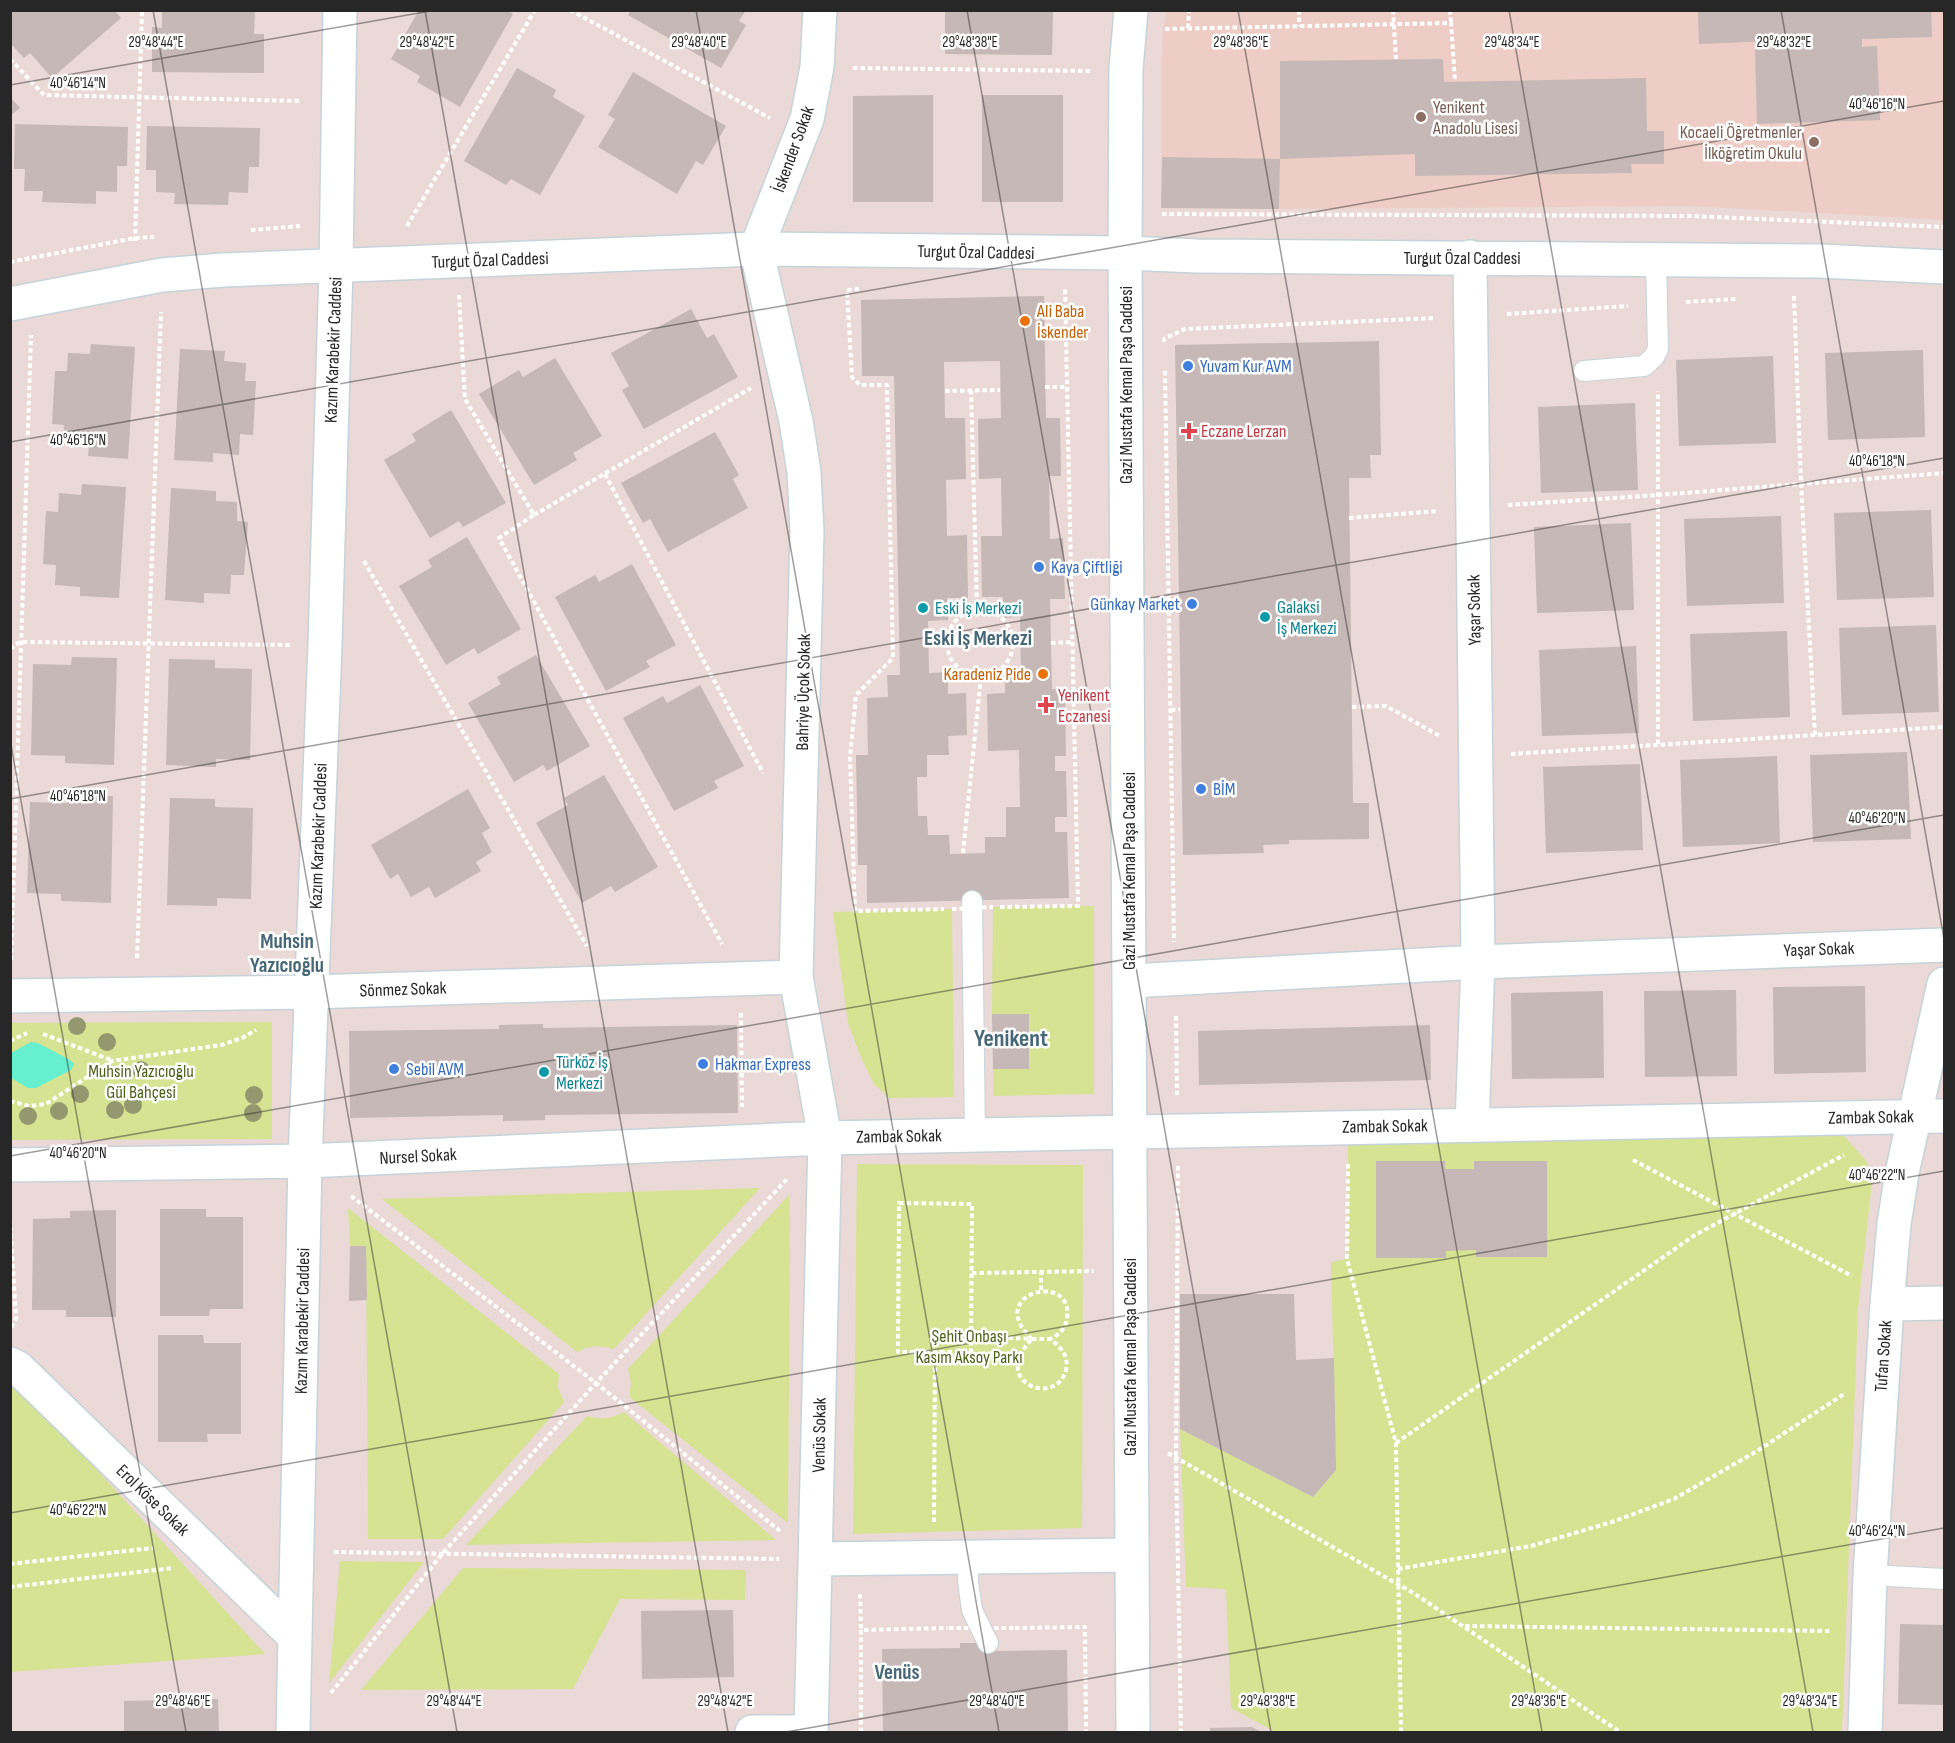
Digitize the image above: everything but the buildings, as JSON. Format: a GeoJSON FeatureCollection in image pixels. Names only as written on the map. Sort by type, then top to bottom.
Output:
{"type":"FeatureCollection","features":[{"type":"Feature","properties":{"kind":"street","name":"Kazım Karabekir Caddesi"},"geometry":{"type":"LineString","coordinates":[[293,1732],[305,1161],[325,645],[336,267],[340,10]]}},
{"type":"Feature","properties":{"kind":"street","name":"İskender Sokak"},"geometry":{"type":"LineString","coordinates":[[756,249],[807,119],[817,67],[820,10]]}},
{"type":"Feature","properties":{"kind":"street","name":"Gazi Mustafa Kemal Paşa Caddesi"},"geometry":{"type":"LineString","coordinates":[[1131,10],[1126,69],[1125,253],[1133,1732]]}},
{"type":"Feature","properties":{"kind":"street","name":"Turgut Özal Caddesi"},"geometry":{"type":"LineString","coordinates":[[21,302],[148,278],[223,270],[756,249],[1125,253],[1197,256],[1820,261],[1944,267]]}},
{"type":"Feature","properties":{"kind":"street","name":"Bahriye Üçok Sokak"},"geometry":{"type":"LineString","coordinates":[[756,249],[796,421],[804,472],[807,531],[796,977],[825,1138]]}},
{"type":"Feature","properties":{"kind":"street","name":"Yaşar Sokak"},"geometry":{"type":"LineString","coordinates":[[1470,257],[1478,962],[1472,1125]]}},
{"type":"Feature","properties":{"kind":"street","name":"Yaşar Sokak"},"geometry":{"type":"LineString","coordinates":[[1130,981],[1478,962],[1944,945]]}},
{"type":"Feature","properties":{"kind":"street","name":"Sönmez Sokak"},"geometry":{"type":"LineString","coordinates":[[10,996],[311,992],[796,977]]}},
{"type":"Feature","properties":{"kind":"street","name":"Tufan Sokak"},"geometry":{"type":"LineString","coordinates":[[1865,1732],[1870,1575],[1882,1369],[1894,1224],[1900,1183],[1930,1116],[1944,984]]}},
{"type":"Feature","properties":{"kind":"street","name":"Zambak Sokak"},"geometry":{"type":"LineString","coordinates":[[825,1138],[1930,1116]]}},
{"type":"Feature","properties":{"kind":"street","name":"Nursel Sokak"},"geometry":{"type":"LineString","coordinates":[[10,1165],[305,1161],[825,1138]]}},
{"type":"Feature","properties":{"kind":"street","name":"Venüs Sokak"},"geometry":{"type":"LineString","coordinates":[[811,1732],[825,1138]]}},
{"type":"Feature","properties":{"kind":"street"},"geometry":{"type":"LineString","coordinates":[[1887,1300],[1944,1303]]}},
{"type":"Feature","properties":{"kind":"street","name":"Erol Köse Sokak"},"geometry":{"type":"LineString","coordinates":[[10,1364],[18,1368],[295,1637]]}},
{"type":"Feature","properties":{"kind":"street"},"geometry":{"type":"LineString","coordinates":[[816,1559],[1131,1555]]}},
{"type":"Feature","properties":{"kind":"street"},"geometry":{"type":"LineString","coordinates":[[752,1732],[811,1732]]}},
{"type":"Feature","properties":{"kind":"lane"},"geometry":{"type":"LineString","coordinates":[[1584,371],[1644,366],[1654,357],[1658,349],[1656,259]]}},
{"type":"Feature","properties":{"kind":"lane"},"geometry":{"type":"LineString","coordinates":[[972,901],[975,1134]]}},
{"type":"Feature","properties":{"kind":"lane"},"geometry":{"type":"LineString","coordinates":[[969,1557],[968,1581],[972,1610],[988,1643]]}},
{"type":"Feature","properties":{"kind":"lane"},"geometry":{"type":"LineString","coordinates":[[1870,1575],[1944,1579]]}},
{"type":"Feature","properties":{"kind":"path"},"geometry":{"type":"LineString","coordinates":[[136,995],[148,643],[148,278],[139,98],[142,10]]}},
{"type":"Feature","properties":{"kind":"path"},"geometry":{"type":"LineString","coordinates":[[384,265],[535,10]]}},
{"type":"Feature","properties":{"kind":"path"},"geometry":{"type":"LineString","coordinates":[[570,10],[800,135]]}},
{"type":"Feature","properties":{"kind":"path"},"geometry":{"type":"LineString","coordinates":[[1188,28],[1189,10]]}},
{"type":"Feature","properties":{"kind":"path"},"geometry":{"type":"LineString","coordinates":[[1299,10],[1299,26]]}},
{"type":"Feature","properties":{"kind":"path"},"geometry":{"type":"LineString","coordinates":[[1393,10],[1396,59]]}},
{"type":"Feature","properties":{"kind":"path"},"geometry":{"type":"LineString","coordinates":[[1450,10],[1455,81]]}},
{"type":"Feature","properties":{"kind":"path"},"geometry":{"type":"LineString","coordinates":[[1163,29],[1451,23]]}},
{"type":"Feature","properties":{"kind":"path"},"geometry":{"type":"LineString","coordinates":[[10,59],[44,95],[339,101]]}},
{"type":"Feature","properties":{"kind":"path"},"geometry":{"type":"LineString","coordinates":[[817,67],[1126,69]]}},
{"type":"Feature","properties":{"kind":"path"},"geometry":{"type":"LineString","coordinates":[[1157,214],[1692,216],[1944,227]]}},
{"type":"Feature","properties":{"kind":"path"},"geometry":{"type":"LineString","coordinates":[[457,261],[465,399],[534,515]]}},
{"type":"Feature","properties":{"kind":"path"},"geometry":{"type":"LineString","coordinates":[[870,289],[847,290],[852,377],[860,385],[887,385],[893,658],[856,695],[850,756],[855,911],[1078,906],[1065,284]]}},
{"type":"Feature","properties":{"kind":"path"},"geometry":{"type":"LineString","coordinates":[[1783,297],[1794,296],[1801,483],[1815,735]]}},
{"type":"Feature","properties":{"kind":"path"},"geometry":{"type":"LineString","coordinates":[[1165,351],[1164,339],[1185,329],[1470,316],[1737,299]]}},
{"type":"Feature","properties":{"kind":"path"},"geometry":{"type":"LineString","coordinates":[[11,964],[20,642],[21,302]]}},
{"type":"Feature","properties":{"kind":"path"},"geometry":{"type":"LineString","coordinates":[[1658,349],[1658,744]]}},
{"type":"Feature","properties":{"kind":"path"},"geometry":{"type":"LineString","coordinates":[[1165,363],[1178,1130],[1176,1458],[1181,1732]]}},
{"type":"Feature","properties":{"kind":"path"},"geometry":{"type":"LineString","coordinates":[[742,1108],[741,979],[499,538],[534,515],[784,369]]}},
{"type":"Feature","properties":{"kind":"path"},"geometry":{"type":"LineString","coordinates":[[1046,387],[1066,387]]}},
{"type":"Feature","properties":{"kind":"path"},"geometry":{"type":"LineString","coordinates":[[971,390],[977,609]]}},
{"type":"Feature","properties":{"kind":"path"},"geometry":{"type":"LineString","coordinates":[[945,391],[1000,390]]}},
{"type":"Feature","properties":{"kind":"path"},"geometry":{"type":"LineString","coordinates":[[887,395],[894,394]]}},
{"type":"Feature","properties":{"kind":"path"},"geometry":{"type":"LineString","coordinates":[[1349,518],[1944,473]]}},
{"type":"Feature","properties":{"kind":"path"},"geometry":{"type":"LineString","coordinates":[[605,474],[766,779]]}},
{"type":"Feature","properties":{"kind":"path"},"geometry":{"type":"LineString","coordinates":[[360,554],[582,940],[609,982]]}},
{"type":"Feature","properties":{"kind":"path"},"geometry":{"type":"LineString","coordinates":[[977,609],[993,612],[1003,618],[1010,627],[1013,643],[1009,660],[1002,669],[981,676],[970,675],[952,663],[946,643],[948,631],[953,622],[961,615],[977,609]]}},
{"type":"Feature","properties":{"kind":"path"},"geometry":{"type":"LineString","coordinates":[[10,649],[20,642],[325,645]]}},
{"type":"Feature","properties":{"kind":"path"},"geometry":{"type":"LineString","coordinates":[[1013,643],[1021,642]]}},
{"type":"Feature","properties":{"kind":"path"},"geometry":{"type":"LineString","coordinates":[[1051,643],[1071,642]]}},
{"type":"Feature","properties":{"kind":"path"},"geometry":{"type":"LineString","coordinates":[[929,645],[946,643]]}},
{"type":"Feature","properties":{"kind":"path"},"geometry":{"type":"LineString","coordinates":[[892,644],[900,645]]}},
{"type":"Feature","properties":{"kind":"path"},"geometry":{"type":"LineString","coordinates":[[963,853],[981,676]]}},
{"type":"Feature","properties":{"kind":"path"},"geometry":{"type":"LineString","coordinates":[[1352,706],[1386,706]]}},
{"type":"Feature","properties":{"kind":"path"},"geometry":{"type":"LineString","coordinates":[[1171,710],[1180,709]]}},
{"type":"Feature","properties":{"kind":"path"},"geometry":{"type":"LineString","coordinates":[[1517,753],[1944,727]]}},
{"type":"Feature","properties":{"kind":"path"},"geometry":{"type":"LineString","coordinates":[[730,1017],[742,1017]]}},
{"type":"Feature","properties":{"kind":"path"},"geometry":{"type":"LineString","coordinates":[[10,1101],[29,1106],[45,1104],[112,1061],[221,1045],[242,1038],[262,1027]]}},
{"type":"Feature","properties":{"kind":"path"},"geometry":{"type":"LineString","coordinates":[[10,1041],[30,1032]]}},
{"type":"Feature","properties":{"kind":"path"},"geometry":{"type":"LineString","coordinates":[[38,1032],[112,1061]]}},
{"type":"Feature","properties":{"kind":"path"},"geometry":{"type":"LineString","coordinates":[[1348,1127],[1347,1259],[1396,1443],[1401,1732]]}},
{"type":"Feature","properties":{"kind":"path"},"geometry":{"type":"LineString","coordinates":[[327,1697],[442,1554],[596,1383],[825,1138]]}},
{"type":"Feature","properties":{"kind":"path"},"geometry":{"type":"LineString","coordinates":[[1396,1443],[1695,1235],[1845,1154]]}},
{"type":"Feature","properties":{"kind":"path"},"geometry":{"type":"LineString","coordinates":[[1624,1155],[1735,1214],[1887,1300]]}},
{"type":"Feature","properties":{"kind":"path"},"geometry":{"type":"LineString","coordinates":[[305,1161],[596,1383],[816,1559],[859,1583],[861,1732]]}},
{"type":"Feature","properties":{"kind":"path"},"geometry":{"type":"LineString","coordinates":[[899,1203],[972,1204],[972,1273],[971,1352],[898,1352],[899,1203]]}},
{"type":"Feature","properties":{"kind":"path"},"geometry":{"type":"LineString","coordinates":[[10,1219],[16,1318],[10,1328]]}},
{"type":"Feature","properties":{"kind":"path"},"geometry":{"type":"LineString","coordinates":[[972,1273],[1130,1270]]}},
{"type":"Feature","properties":{"kind":"path"},"geometry":{"type":"LineString","coordinates":[[1041,1272],[1041,1290]]}},
{"type":"Feature","properties":{"kind":"path"},"geometry":{"type":"LineString","coordinates":[[971,1336],[1032,1339],[1050,1339],[1062,1330],[1068,1315],[1063,1299],[1056,1294],[1041,1290],[1026,1296],[1020,1303],[1018,1311],[1021,1327],[1032,1339]]}},
{"type":"Feature","properties":{"kind":"path"},"geometry":{"type":"LineString","coordinates":[[1032,1339],[1020,1353],[1017,1368],[1025,1383],[1040,1389],[1055,1385],[1065,1372],[1066,1356],[1062,1349],[1050,1339]]}},
{"type":"Feature","properties":{"kind":"path"},"geometry":{"type":"LineString","coordinates":[[934,1558],[935,1352]]}},
{"type":"Feature","properties":{"kind":"path"},"geometry":{"type":"LineString","coordinates":[[1398,1569],[1531,1546],[1612,1522],[1674,1499],[1757,1451],[1882,1369]]}},
{"type":"Feature","properties":{"kind":"path"},"geometry":{"type":"LineString","coordinates":[[1131,1432],[1399,1584],[1620,1732]]}},
{"type":"Feature","properties":{"kind":"path"},"geometry":{"type":"LineString","coordinates":[[297,1551],[816,1559]]}},
{"type":"Feature","properties":{"kind":"path"},"geometry":{"type":"LineString","coordinates":[[10,1564],[208,1553]]}},
{"type":"Feature","properties":{"kind":"path"},"geometry":{"type":"LineString","coordinates":[[10,1587],[208,1553]]}},
{"type":"Feature","properties":{"kind":"path"},"geometry":{"type":"LineString","coordinates":[[1464,1626],[1868,1632]]}},
{"type":"Feature","properties":{"kind":"path"},"geometry":{"type":"LineString","coordinates":[[861,1630],[1085,1627],[1086,1732]]}},
{"type":"Feature","properties":{"kind":"shaded area","name":"Yenikent Anadolu Lisesi"},"geometry":{"type":"Polygon","coordinates":[[[1167,11],[1944,11],[1944,220],[1690,206],[1279,209],[1280,159],[1162,157],[1163,29],[1167,11]]]}},
{"type":"Feature","properties":{"kind":"shaded area"},"geometry":{"type":"Polygon","coordinates":[[[31,1042],[38,1043],[70,1060],[74,1064],[71,1070],[36,1088],[28,1088],[11,1078],[11,1053],[31,1042]]]}},
{"type":"Feature","properties":{"kind":"green space"},"geometry":{"type":"Polygon","coordinates":[[[1094,906],[1094,1094],[993,1096],[993,1069],[1029,1069],[1029,1014],[992,1014],[993,907],[1094,906]]]}},
{"type":"Feature","properties":{"kind":"green space"},"geometry":{"type":"Polygon","coordinates":[[[952,909],[954,1097],[889,1098],[874,1084],[848,1023],[833,912],[952,909]]]}},
{"type":"Feature","properties":{"kind":"green space","name":"Muhsin Yazıcıoğlu Gül Bahçesi"},"geometry":{"type":"Polygon","coordinates":[[[272,1022],[272,1139],[11,1140],[10,1023],[272,1022]]]}},
{"type":"Feature","properties":{"kind":"green space"},"geometry":{"type":"Polygon","coordinates":[[[1804,1132],[1844,1136],[1867,1162],[1872,1183],[1858,1309],[1842,1732],[1275,1732],[1231,1708],[1226,1589],[1186,1587],[1180,1429],[1313,1497],[1336,1470],[1331,1262],[1347,1259],[1348,1141],[1804,1132]]]}},
{"type":"Feature","properties":{"kind":"green space","name":"Şehit Onbaşı Kasım Aksoy Parkı"},"geometry":{"type":"Polygon","coordinates":[[[857,1164],[1083,1165],[1082,1528],[853,1534],[857,1164]]]}},
{"type":"Feature","properties":{"kind":"green space"},"geometry":{"type":"Polygon","coordinates":[[[760,1188],[614,1349],[595,1346],[577,1352],[382,1199],[760,1188]]]}},
{"type":"Feature","properties":{"kind":"green space"},"geometry":{"type":"Polygon","coordinates":[[[789,1195],[788,1523],[629,1397],[631,1383],[628,1369],[789,1195]]]}},
{"type":"Feature","properties":{"kind":"green space"},"geometry":{"type":"Polygon","coordinates":[[[348,1208],[559,1374],[558,1388],[564,1402],[443,1539],[368,1539],[366,1247],[350,1246],[348,1208]]]}},
{"type":"Feature","properties":{"kind":"green space"},"geometry":{"type":"Polygon","coordinates":[[[11,1376],[265,1654],[10,1672],[11,1376]]]}},
{"type":"Feature","properties":{"kind":"green space"},"geometry":{"type":"Polygon","coordinates":[[[624,1412],[776,1540],[466,1545],[587,1416],[606,1418],[624,1412]]]}},
{"type":"Feature","properties":{"kind":"green space"},"geometry":{"type":"Polygon","coordinates":[[[340,1561],[424,1562],[329,1683],[340,1561]]]}},
{"type":"Feature","properties":{"kind":"green space"},"geometry":{"type":"Polygon","coordinates":[[[463,1568],[746,1570],[745,1600],[620,1599],[573,1689],[361,1690],[463,1568]]]}},
{"type":"Feature","properties":{"kind":"place","name":"Yenikent Anadolu Lisesi"},"geometry":{"type":"Point","coordinates":[1421,117]}},
{"type":"Feature","properties":{"kind":"place","name":"Kocaeli Öğretmenler İlköğretim Okulu"},"geometry":{"type":"Point","coordinates":[1814,142]}},
{"type":"Feature","properties":{"kind":"place","name":"Ali Baba İskender"},"geometry":{"type":"Point","coordinates":[1025,321]}},
{"type":"Feature","properties":{"kind":"place","name":"Yuvam Kur AVM"},"geometry":{"type":"Point","coordinates":[1188,366]}},
{"type":"Feature","properties":{"kind":"place","name":"Eczane Lerzan"},"geometry":{"type":"Point","coordinates":[1189,431]}},
{"type":"Feature","properties":{"kind":"place","name":"Kaya Çiftliği"},"geometry":{"type":"Point","coordinates":[1039,567]}},
{"type":"Feature","properties":{"kind":"place","name":"Günkay Market"},"geometry":{"type":"Point","coordinates":[1192,604]}},
{"type":"Feature","properties":{"kind":"place","name":"Eski İş Merkezi"},"geometry":{"type":"Point","coordinates":[923,608]}},
{"type":"Feature","properties":{"kind":"place","name":"Galaksi İş Merkezi"},"geometry":{"type":"Point","coordinates":[1265,617]}},
{"type":"Feature","properties":{"kind":"place","name":"Karadeniz Pide"},"geometry":{"type":"Point","coordinates":[1043,674]}},
{"type":"Feature","properties":{"kind":"place","name":"Yenikent Eczanesi"},"geometry":{"type":"Point","coordinates":[1046,705]}},
{"type":"Feature","properties":{"kind":"place","name":"BİM"},"geometry":{"type":"Point","coordinates":[1201,789]}},
{"type":"Feature","properties":{"kind":"place","name":"Hakmar Express"},"geometry":{"type":"Point","coordinates":[703,1064]}},
{"type":"Feature","properties":{"kind":"place","name":"Sebil AVM"},"geometry":{"type":"Point","coordinates":[394,1069]}},
{"type":"Feature","properties":{"kind":"place","name":"Türköz İş Merkezi"},"geometry":{"type":"Point","coordinates":[544,1072]}},
{"type":"Feature","properties":{"kind":"district","name":"Eski İş Merkezi"},"geometry":{"type":"Point","coordinates":[978,638]}},
{"type":"Feature","properties":{"kind":"district","name":"Muhsin Yazıcıoğlu"},"geometry":{"type":"Point","coordinates":[287,953]}},
{"type":"Feature","properties":{"kind":"district","name":"Yenikent"},"geometry":{"type":"Point","coordinates":[1011,1038]}},
{"type":"Feature","properties":{"kind":"district","name":"Venüs"},"geometry":{"type":"Point","coordinates":[897,1672]}}]}
